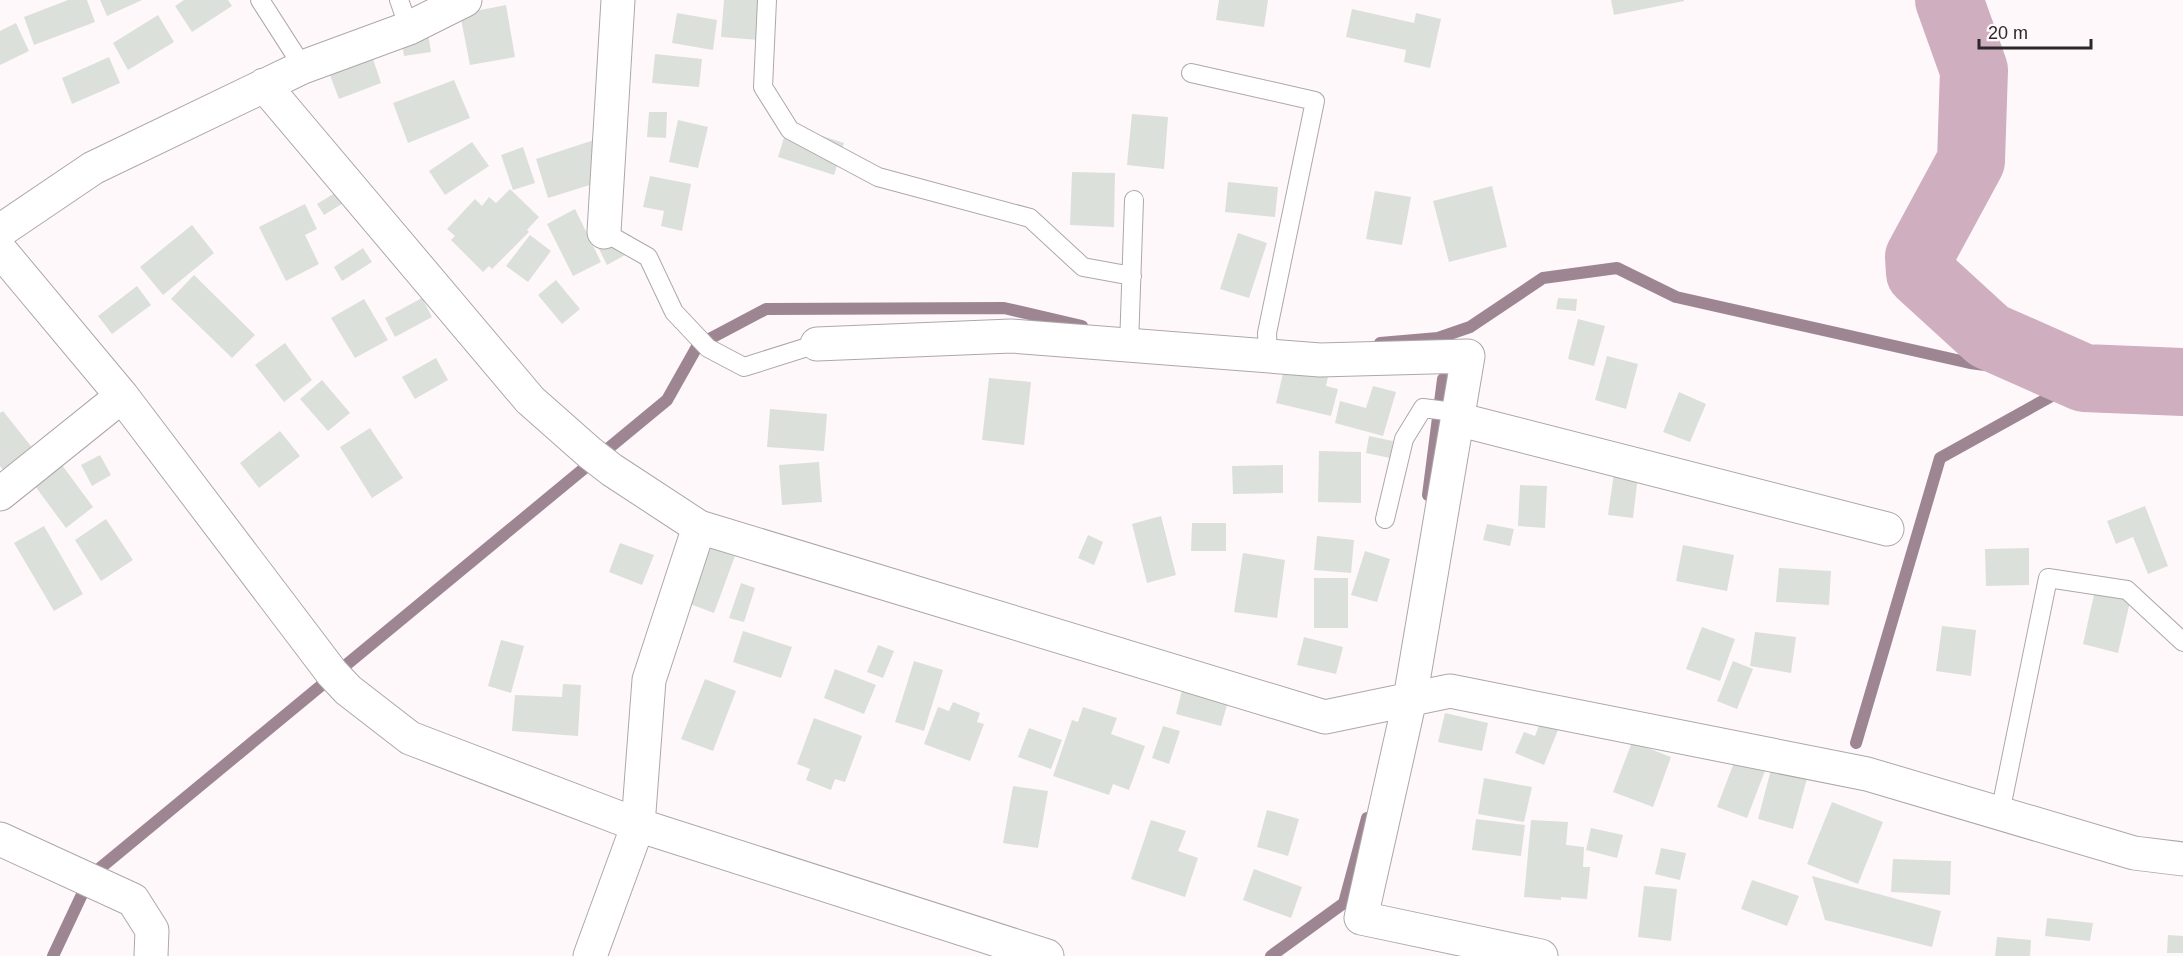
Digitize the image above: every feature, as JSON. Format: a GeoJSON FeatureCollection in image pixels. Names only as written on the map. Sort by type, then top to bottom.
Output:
{"type":"FeatureCollection","features":[{"type":"Feature","properties":{"kind":"street"},"geometry":{"type":"LineString","coordinates":[[0,231],[93,168],[303,67],[404,14],[465,0]]}},
{"type":"Feature","properties":{"kind":"street"},"geometry":{"type":"LineString","coordinates":[[604,232],[618,0]]}},
{"type":"Feature","properties":{"kind":"street"},"geometry":{"type":"LineString","coordinates":[[264,86],[530,400],[601,461],[699,527],[1325,717],[1450,691],[1867,774],[2134,853],[2183,859]]}},
{"type":"Feature","properties":{"kind":"street"},"geometry":{"type":"LineString","coordinates":[[0,250],[122,396],[340,681],[410,738],[638,825],[1047,956]]}},
{"type":"Feature","properties":{"kind":"street"},"geometry":{"type":"LineString","coordinates":[[817,344],[1011,336],[1130,335],[1268,346],[1320,360],[1468,356],[1451,415],[1410,699],[1361,918],[1541,956]]}},
{"type":"Feature","properties":{"kind":"street"},"geometry":{"type":"LineString","coordinates":[[0,494],[122,396]]}},
{"type":"Feature","properties":{"kind":"street"},"geometry":{"type":"LineString","coordinates":[[1451,415],[1887,529]]}},
{"type":"Feature","properties":{"kind":"street"},"geometry":{"type":"LineString","coordinates":[[591,956],[638,825],[649,680],[699,527]]}},
{"type":"Feature","properties":{"kind":"street"},"geometry":{"type":"LineString","coordinates":[[7,851],[88,878],[133,900],[152,930],[151,956]]}},
{"type":"Feature","properties":{"kind":"lane"},"geometry":{"type":"LineString","coordinates":[[260,0],[303,67]]}},
{"type":"Feature","properties":{"kind":"lane"},"geometry":{"type":"LineString","coordinates":[[767,0],[763,87],[790,130],[878,177],[1030,218],[1083,267],[1132,276]]}},
{"type":"Feature","properties":{"kind":"lane"},"geometry":{"type":"LineString","coordinates":[[1191,73],[1315,101],[1268,346]]}},
{"type":"Feature","properties":{"kind":"lane"},"geometry":{"type":"LineString","coordinates":[[1130,335],[1134,200]]}},
{"type":"Feature","properties":{"kind":"lane"},"geometry":{"type":"LineString","coordinates":[[604,232],[648,257],[674,312],[702,343],[744,367],[817,344]]}},
{"type":"Feature","properties":{"kind":"lane"},"geometry":{"type":"LineString","coordinates":[[1386,519],[1404,439],[1423,408],[1451,415]]}},
{"type":"Feature","properties":{"kind":"lane"},"geometry":{"type":"LineString","coordinates":[[2000,813],[2048,578],[2127,590],[2183,642]]}},
{"type":"Feature","properties":{"kind":"building"},"geometry":{"type":"Polygon","coordinates":[[[68,0],[87,0],[95,22],[34,45],[24,17],[68,0]]]}},
{"type":"Feature","properties":{"kind":"building"},"geometry":{"type":"Polygon","coordinates":[[[100,0],[142,0],[107,16],[100,0]]]}},
{"type":"Feature","properties":{"kind":"building"},"geometry":{"type":"Polygon","coordinates":[[[184,0],[228,0],[232,6],[192,32],[175,6],[184,0]]]}},
{"type":"Feature","properties":{"kind":"building"},"geometry":{"type":"Polygon","coordinates":[[[724,0],[762,0],[759,40],[721,37],[724,0]]]}},
{"type":"Feature","properties":{"kind":"building"},"geometry":{"type":"Polygon","coordinates":[[[1219,0],[1268,0],[1264,27],[1216,20],[1219,0]]]}},
{"type":"Feature","properties":{"kind":"building"},"geometry":{"type":"Polygon","coordinates":[[[1611,0],[1684,0],[1684,1],[1614,15],[1611,0]]]}},
{"type":"Feature","properties":{"kind":"building"},"geometry":{"type":"Polygon","coordinates":[[[506,5],[515,57],[470,65],[460,14],[506,5]]]}},
{"type":"Feature","properties":{"kind":"building"},"geometry":{"type":"Polygon","coordinates":[[[1352,9],[1414,23],[1416,13],[1441,19],[1430,68],[1404,62],[1406,50],[1346,37],[1352,9]]]}},
{"type":"Feature","properties":{"kind":"building"},"geometry":{"type":"Polygon","coordinates":[[[677,13],[717,20],[713,50],[672,43],[677,13]]]}},
{"type":"Feature","properties":{"kind":"building"},"geometry":{"type":"Polygon","coordinates":[[[158,15],[174,42],[128,70],[113,43],[158,15]]]}},
{"type":"Feature","properties":{"kind":"building"},"geometry":{"type":"Polygon","coordinates":[[[16,23],[29,51],[0,65],[0,31],[16,23]]]}},
{"type":"Feature","properties":{"kind":"building"},"geometry":{"type":"Polygon","coordinates":[[[428,33],[431,52],[404,56],[401,37],[428,33]]]}},
{"type":"Feature","properties":{"kind":"building"},"geometry":{"type":"Polygon","coordinates":[[[371,53],[381,83],[339,99],[328,70],[371,53]]]}},
{"type":"Feature","properties":{"kind":"building"},"geometry":{"type":"Polygon","coordinates":[[[655,54],[702,59],[699,87],[652,83],[655,54]]]}},
{"type":"Feature","properties":{"kind":"building"},"geometry":{"type":"Polygon","coordinates":[[[109,57],[120,83],[72,104],[62,78],[109,57]]]}},
{"type":"Feature","properties":{"kind":"building"},"geometry":{"type":"Polygon","coordinates":[[[454,80],[470,118],[408,143],[393,103],[454,80]]]}},
{"type":"Feature","properties":{"kind":"building"},"geometry":{"type":"Polygon","coordinates":[[[649,112],[667,112],[666,138],[647,137],[649,112]]]}},
{"type":"Feature","properties":{"kind":"building"},"geometry":{"type":"Polygon","coordinates":[[[1132,114],[1168,117],[1164,169],[1127,165],[1132,114]]]}},
{"type":"Feature","properties":{"kind":"building"},"geometry":{"type":"Polygon","coordinates":[[[678,120],[708,127],[698,168],[669,162],[678,120]]]}},
{"type":"Feature","properties":{"kind":"building"},"geometry":{"type":"Polygon","coordinates":[[[788,125],[844,143],[834,175],[778,157],[788,125]]]}},
{"type":"Feature","properties":{"kind":"building"},"geometry":{"type":"Polygon","coordinates":[[[594,140],[606,180],[548,198],[536,159],[594,140]]]}},
{"type":"Feature","properties":{"kind":"building"},"geometry":{"type":"Polygon","coordinates":[[[472,142],[489,166],[445,195],[429,171],[472,142]]]}},
{"type":"Feature","properties":{"kind":"building"},"geometry":{"type":"Polygon","coordinates":[[[523,147],[535,183],[513,190],[501,155],[523,147]]]}},
{"type":"Feature","properties":{"kind":"building"},"geometry":{"type":"Polygon","coordinates":[[[1072,172],[1115,173],[1114,227],[1070,225],[1072,172]]]}},
{"type":"Feature","properties":{"kind":"building"},"geometry":{"type":"Polygon","coordinates":[[[650,176],[691,184],[682,231],[661,226],[664,211],[643,207],[650,176]]]}},
{"type":"Feature","properties":{"kind":"building"},"geometry":{"type":"Polygon","coordinates":[[[1228,182],[1278,187],[1275,217],[1225,212],[1228,182]]]}},
{"type":"Feature","properties":{"kind":"building"},"geometry":{"type":"Polygon","coordinates":[[[346,186],[353,197],[324,215],[317,204],[346,186]]]}},
{"type":"Feature","properties":{"kind":"building"},"geometry":{"type":"Polygon","coordinates":[[[1492,186],[1507,247],[1449,262],[1433,201],[1492,186]]]}},
{"type":"Feature","properties":{"kind":"building"},"geometry":{"type":"Polygon","coordinates":[[[510,189],[539,217],[527,230],[529,232],[492,269],[489,266],[483,272],[451,240],[455,236],[447,229],[475,199],[482,206],[489,197],[496,203],[510,189]]]}},
{"type":"Feature","properties":{"kind":"building"},"geometry":{"type":"Polygon","coordinates":[[[1375,191],[1411,197],[1402,245],[1366,239],[1375,191]]]}},
{"type":"Feature","properties":{"kind":"building"},"geometry":{"type":"Polygon","coordinates":[[[305,204],[317,229],[305,235],[319,264],[286,281],[259,227],[305,204]]]}},
{"type":"Feature","properties":{"kind":"building"},"geometry":{"type":"Polygon","coordinates":[[[575,209],[601,262],[573,276],[547,224],[575,209]]]}},
{"type":"Feature","properties":{"kind":"building"},"geometry":{"type":"Polygon","coordinates":[[[192,225],[214,253],[163,295],[140,267],[192,225]]]}},
{"type":"Feature","properties":{"kind":"building"},"geometry":{"type":"Polygon","coordinates":[[[1238,233],[1267,243],[1249,298],[1220,289],[1238,233]]]}},
{"type":"Feature","properties":{"kind":"building"},"geometry":{"type":"Polygon","coordinates":[[[629,234],[636,249],[607,265],[599,249],[629,234]]]}},
{"type":"Feature","properties":{"kind":"building"},"geometry":{"type":"Polygon","coordinates":[[[530,235],[551,251],[528,282],[506,266],[530,235]]]}},
{"type":"Feature","properties":{"kind":"building"},"geometry":{"type":"Polygon","coordinates":[[[363,248],[372,262],[342,281],[334,267],[363,248]]]}},
{"type":"Feature","properties":{"kind":"building"},"geometry":{"type":"Polygon","coordinates":[[[194,275],[255,335],[232,358],[171,299],[194,275]]]}},
{"type":"Feature","properties":{"kind":"building"},"geometry":{"type":"Polygon","coordinates":[[[556,280],[580,309],[562,324],[538,295],[556,280]]]}},
{"type":"Feature","properties":{"kind":"building"},"geometry":{"type":"Polygon","coordinates":[[[137,286],[151,305],[112,334],[98,316],[137,286]]]}},
{"type":"Feature","properties":{"kind":"building"},"geometry":{"type":"Polygon","coordinates":[[[422,298],[432,317],[395,337],[385,318],[422,298]]]}},
{"type":"Feature","properties":{"kind":"building"},"geometry":{"type":"Polygon","coordinates":[[[1558,298],[1577,299],[1576,311],[1556,309],[1558,298]]]}},
{"type":"Feature","properties":{"kind":"building"},"geometry":{"type":"Polygon","coordinates":[[[364,299],[388,340],[355,358],[331,318],[364,299]]]}},
{"type":"Feature","properties":{"kind":"building"},"geometry":{"type":"Polygon","coordinates":[[[1578,319],[1605,326],[1594,366],[1568,359],[1578,319]]]}},
{"type":"Feature","properties":{"kind":"building"},"geometry":{"type":"Polygon","coordinates":[[[285,343],[312,380],[284,402],[255,365],[285,343]]]}},
{"type":"Feature","properties":{"kind":"building"},"geometry":{"type":"Polygon","coordinates":[[[1607,356],[1638,364],[1626,409],[1595,400],[1607,356]]]}},
{"type":"Feature","properties":{"kind":"building"},"geometry":{"type":"Polygon","coordinates":[[[436,358],[448,380],[415,399],[402,377],[436,358]]]}},
{"type":"Feature","properties":{"kind":"building"},"geometry":{"type":"Polygon","coordinates":[[[1286,361],[1331,362],[1326,386],[1338,389],[1331,416],[1276,403],[1286,361]]]}},
{"type":"Feature","properties":{"kind":"building"},"geometry":{"type":"Polygon","coordinates":[[[989,378],[1031,382],[1024,445],[982,440],[989,378]]]}},
{"type":"Feature","properties":{"kind":"building"},"geometry":{"type":"Polygon","coordinates":[[[322,380],[350,413],[328,431],[300,399],[322,380]]]}},
{"type":"Feature","properties":{"kind":"building"},"geometry":{"type":"Polygon","coordinates":[[[1373,386],[1396,392],[1383,436],[1335,423],[1340,401],[1366,408],[1373,386]]]}},
{"type":"Feature","properties":{"kind":"building"},"geometry":{"type":"Polygon","coordinates":[[[1679,392],[1706,404],[1690,442],[1663,432],[1679,392]]]}},
{"type":"Feature","properties":{"kind":"building"},"geometry":{"type":"Polygon","coordinates":[[[770,409],[827,414],[824,451],[767,447],[770,409]]]}},
{"type":"Feature","properties":{"kind":"building"},"geometry":{"type":"Polygon","coordinates":[[[3,411],[38,455],[9,478],[0,466],[0,413],[3,411]]]}},
{"type":"Feature","properties":{"kind":"building"},"geometry":{"type":"Polygon","coordinates":[[[370,428],[403,478],[372,498],[340,447],[370,428]]]}},
{"type":"Feature","properties":{"kind":"building"},"geometry":{"type":"Polygon","coordinates":[[[280,431],[300,456],[259,488],[240,463],[280,431]]]}},
{"type":"Feature","properties":{"kind":"building"},"geometry":{"type":"Polygon","coordinates":[[[1369,436],[1393,441],[1390,458],[1366,453],[1369,436]]]}},
{"type":"Feature","properties":{"kind":"building"},"geometry":{"type":"Polygon","coordinates":[[[1319,451],[1361,452],[1361,503],[1318,502],[1319,451]]]}},
{"type":"Feature","properties":{"kind":"building"},"geometry":{"type":"Polygon","coordinates":[[[100,455],[111,475],[92,486],[81,465],[100,455]]]}},
{"type":"Feature","properties":{"kind":"building"},"geometry":{"type":"Polygon","coordinates":[[[819,462],[822,502],[782,505],[779,465],[819,462]]]}},
{"type":"Feature","properties":{"kind":"building"},"geometry":{"type":"Polygon","coordinates":[[[62,465],[93,507],[66,528],[35,486],[62,465]]]}},
{"type":"Feature","properties":{"kind":"building"},"geometry":{"type":"Polygon","coordinates":[[[1283,465],[1283,493],[1233,494],[1232,466],[1283,465]]]}},
{"type":"Feature","properties":{"kind":"building"},"geometry":{"type":"Polygon","coordinates":[[[1614,473],[1638,476],[1633,518],[1608,515],[1614,473]]]}},
{"type":"Feature","properties":{"kind":"building"},"geometry":{"type":"Polygon","coordinates":[[[1520,485],[1547,486],[1545,528],[1518,526],[1520,485]]]}},
{"type":"Feature","properties":{"kind":"building"},"geometry":{"type":"Polygon","coordinates":[[[2145,506],[2168,566],[2148,574],[2133,537],[2116,544],[2107,521],[2145,506]]]}},
{"type":"Feature","properties":{"kind":"building"},"geometry":{"type":"Polygon","coordinates":[[[1161,516],[1176,575],[1147,583],[1132,524],[1161,516]]]}},
{"type":"Feature","properties":{"kind":"building"},"geometry":{"type":"Polygon","coordinates":[[[106,519],[133,560],[101,581],[75,540],[106,519]]]}},
{"type":"Feature","properties":{"kind":"building"},"geometry":{"type":"Polygon","coordinates":[[[1192,523],[1226,523],[1226,551],[1191,551],[1192,523]]]}},
{"type":"Feature","properties":{"kind":"building"},"geometry":{"type":"Polygon","coordinates":[[[1487,524],[1514,529],[1510,546],[1483,540],[1487,524]]]}},
{"type":"Feature","properties":{"kind":"building"},"geometry":{"type":"Polygon","coordinates":[[[44,526],[83,594],[54,611],[14,543],[44,526]]]}},
{"type":"Feature","properties":{"kind":"building"},"geometry":{"type":"Polygon","coordinates":[[[710,535],[739,545],[714,613],[685,602],[710,535]]]}},
{"type":"Feature","properties":{"kind":"building"},"geometry":{"type":"Polygon","coordinates":[[[1088,535],[1103,542],[1094,565],[1078,558],[1088,535]]]}},
{"type":"Feature","properties":{"kind":"building"},"geometry":{"type":"Polygon","coordinates":[[[1317,536],[1354,540],[1351,573],[1314,570],[1317,536]]]}},
{"type":"Feature","properties":{"kind":"building"},"geometry":{"type":"Polygon","coordinates":[[[620,543],[654,555],[642,585],[609,572],[620,543]]]}},
{"type":"Feature","properties":{"kind":"building"},"geometry":{"type":"Polygon","coordinates":[[[1683,545],[1734,555],[1727,591],[1676,581],[1683,545]]]}},
{"type":"Feature","properties":{"kind":"building"},"geometry":{"type":"Polygon","coordinates":[[[2029,548],[2029,585],[1986,586],[1985,549],[2029,548]]]}},
{"type":"Feature","properties":{"kind":"building"},"geometry":{"type":"Polygon","coordinates":[[[1365,551],[1390,559],[1377,602],[1351,595],[1365,551]]]}},
{"type":"Feature","properties":{"kind":"building"},"geometry":{"type":"Polygon","coordinates":[[[1243,553],[1285,560],[1277,618],[1234,612],[1243,553]]]}},
{"type":"Feature","properties":{"kind":"building"},"geometry":{"type":"Polygon","coordinates":[[[1779,568],[1831,571],[1829,605],[1776,602],[1779,568]]]}},
{"type":"Feature","properties":{"kind":"building"},"geometry":{"type":"Polygon","coordinates":[[[1314,578],[1348,578],[1348,628],[1314,628],[1314,578]]]}},
{"type":"Feature","properties":{"kind":"building"},"geometry":{"type":"Polygon","coordinates":[[[2097,581],[2133,589],[2118,653],[2083,644],[2097,581]]]}},
{"type":"Feature","properties":{"kind":"building"},"geometry":{"type":"Polygon","coordinates":[[[741,583],[755,588],[744,622],[729,618],[741,583]]]}},
{"type":"Feature","properties":{"kind":"building"},"geometry":{"type":"Polygon","coordinates":[[[1942,626],[1976,630],[1971,676],[1936,671],[1942,626]]]}},
{"type":"Feature","properties":{"kind":"building"},"geometry":{"type":"Polygon","coordinates":[[[1702,627],[1735,639],[1720,681],[1686,669],[1702,627]]]}},
{"type":"Feature","properties":{"kind":"building"},"geometry":{"type":"Polygon","coordinates":[[[743,631],[792,647],[781,678],[733,662],[743,631]]]}},
{"type":"Feature","properties":{"kind":"building"},"geometry":{"type":"Polygon","coordinates":[[[1755,632],[1796,637],[1791,673],[1750,666],[1755,632]]]}},
{"type":"Feature","properties":{"kind":"building"},"geometry":{"type":"Polygon","coordinates":[[[1304,637],[1343,647],[1336,674],[1297,665],[1304,637]]]}},
{"type":"Feature","properties":{"kind":"building"},"geometry":{"type":"Polygon","coordinates":[[[501,640],[524,646],[511,693],[488,686],[501,640]]]}},
{"type":"Feature","properties":{"kind":"building"},"geometry":{"type":"Polygon","coordinates":[[[878,645],[894,651],[883,678],[867,672],[878,645]]]}},
{"type":"Feature","properties":{"kind":"building"},"geometry":{"type":"Polygon","coordinates":[[[914,661],[943,670],[924,731],[895,722],[914,661]]]}},
{"type":"Feature","properties":{"kind":"building"},"geometry":{"type":"Polygon","coordinates":[[[1733,661],[1753,669],[1737,709],[1717,701],[1733,661]]]}},
{"type":"Feature","properties":{"kind":"building"},"geometry":{"type":"Polygon","coordinates":[[[835,669],[876,685],[864,714],[824,698],[835,669]]]}},
{"type":"Feature","properties":{"kind":"building"},"geometry":{"type":"Polygon","coordinates":[[[705,679],[736,691],[713,751],[681,739],[705,679]]]}},
{"type":"Feature","properties":{"kind":"building"},"geometry":{"type":"Polygon","coordinates":[[[563,684],[581,685],[578,736],[512,731],[515,695],[562,697],[563,684]]]}},
{"type":"Feature","properties":{"kind":"building"},"geometry":{"type":"Polygon","coordinates":[[[1183,686],[1229,698],[1221,726],[1176,714],[1183,686]]]}},
{"type":"Feature","properties":{"kind":"building"},"geometry":{"type":"Polygon","coordinates":[[[953,702],[980,713],[977,722],[984,724],[970,761],[924,744],[938,707],[949,711],[953,702]]]}},
{"type":"Feature","properties":{"kind":"building"},"geometry":{"type":"Polygon","coordinates":[[[1083,707],[1117,718],[1111,734],[1145,746],[1129,790],[1113,784],[1109,795],[1053,776],[1072,720],[1078,722],[1083,707]]]}},
{"type":"Feature","properties":{"kind":"building"},"geometry":{"type":"Polygon","coordinates":[[[1445,713],[1488,723],[1482,751],[1438,742],[1445,713]]]}},
{"type":"Feature","properties":{"kind":"building"},"geometry":{"type":"Polygon","coordinates":[[[814,718],[862,736],[845,782],[835,779],[831,790],[806,780],[810,769],[797,764],[814,718]]]}},
{"type":"Feature","properties":{"kind":"building"},"geometry":{"type":"Polygon","coordinates":[[[1540,723],[1558,730],[1544,765],[1515,753],[1524,732],[1535,736],[1540,723]]]}},
{"type":"Feature","properties":{"kind":"building"},"geometry":{"type":"Polygon","coordinates":[[[1163,726],[1180,731],[1169,764],[1152,758],[1163,726]]]}},
{"type":"Feature","properties":{"kind":"building"},"geometry":{"type":"Polygon","coordinates":[[[1029,728],[1062,740],[1051,769],[1018,757],[1029,728]]]}},
{"type":"Feature","properties":{"kind":"building"},"geometry":{"type":"Polygon","coordinates":[[[1632,742],[1671,757],[1653,807],[1613,792],[1632,742]]]}},
{"type":"Feature","properties":{"kind":"building"},"geometry":{"type":"Polygon","coordinates":[[[1738,752],[1768,763],[1747,818],[1717,807],[1738,752]]]}},
{"type":"Feature","properties":{"kind":"building"},"geometry":{"type":"Polygon","coordinates":[[[1772,766],[1808,775],[1793,829],[1758,819],[1772,766]]]}},
{"type":"Feature","properties":{"kind":"building"},"geometry":{"type":"Polygon","coordinates":[[[1484,778],[1532,787],[1524,822],[1478,814],[1484,778]]]}},
{"type":"Feature","properties":{"kind":"building"},"geometry":{"type":"Polygon","coordinates":[[[1013,786],[1048,791],[1038,848],[1003,843],[1013,786]]]}},
{"type":"Feature","properties":{"kind":"building"},"geometry":{"type":"Polygon","coordinates":[[[1832,802],[1883,822],[1858,884],[1807,864],[1832,802]]]}},
{"type":"Feature","properties":{"kind":"building"},"geometry":{"type":"Polygon","coordinates":[[[1267,810],[1299,819],[1288,856],[1257,847],[1267,810]]]}},
{"type":"Feature","properties":{"kind":"building"},"geometry":{"type":"Polygon","coordinates":[[[1476,819],[1525,825],[1521,856],[1472,850],[1476,819]]]}},
{"type":"Feature","properties":{"kind":"building"},"geometry":{"type":"Polygon","coordinates":[[[1151,820],[1186,831],[1178,851],[1198,858],[1185,897],[1131,879],[1151,820]]]}},
{"type":"Feature","properties":{"kind":"building"},"geometry":{"type":"Polygon","coordinates":[[[1531,820],[1568,822],[1566,845],[1584,847],[1583,867],[1590,867],[1587,899],[1561,897],[1561,900],[1524,897],[1531,820]]]}},
{"type":"Feature","properties":{"kind":"building"},"geometry":{"type":"Polygon","coordinates":[[[1591,828],[1623,835],[1617,858],[1586,850],[1591,828]]]}},
{"type":"Feature","properties":{"kind":"building"},"geometry":{"type":"Polygon","coordinates":[[[1661,848],[1686,853],[1680,880],[1655,874],[1661,848]]]}},
{"type":"Feature","properties":{"kind":"building"},"geometry":{"type":"Polygon","coordinates":[[[1893,859],[1951,861],[1950,895],[1891,892],[1893,859]]]}},
{"type":"Feature","properties":{"kind":"building"},"geometry":{"type":"Polygon","coordinates":[[[1254,869],[1302,887],[1291,918],[1243,900],[1254,869]]]}},
{"type":"Feature","properties":{"kind":"building"},"geometry":{"type":"Polygon","coordinates":[[[1812,876],[1941,911],[1932,947],[1825,920],[1812,876]]]}},
{"type":"Feature","properties":{"kind":"building"},"geometry":{"type":"Polygon","coordinates":[[[1752,880],[1799,896],[1787,926],[1741,909],[1752,880]]]}},
{"type":"Feature","properties":{"kind":"building"},"geometry":{"type":"Polygon","coordinates":[[[1644,886],[1677,889],[1671,941],[1638,937],[1644,886]]]}},
{"type":"Feature","properties":{"kind":"building"},"geometry":{"type":"Polygon","coordinates":[[[2047,918],[2093,923],[2090,941],[2045,936],[2047,918]]]}},
{"type":"Feature","properties":{"kind":"building"},"geometry":{"type":"Polygon","coordinates":[[[2168,935],[2183,936],[2183,953],[2167,953],[2168,935]]]}},
{"type":"Feature","properties":{"kind":"building"},"geometry":{"type":"Polygon","coordinates":[[[1997,937],[2031,940],[2030,956],[1995,956],[1997,937]]]}},
{"type":"Feature","properties":{"kind":"waterway"},"geometry":{"type":"LineString","coordinates":[[1949,0],[1974,70],[1971,161],[1919,257],[1920,273],[1989,336],[2084,378],[2183,382]]}},
{"type":"Feature","properties":{"kind":"waterway"},"geometry":{"type":"LineString","coordinates":[[1380,343],[1438,338],[1470,327],[1543,278],[1617,268],[1676,297],[1970,363],[2084,378]]}},
{"type":"Feature","properties":{"kind":"waterway"},"geometry":{"type":"LineString","coordinates":[[53,956],[85,888],[99,869],[667,400],[698,345],[766,309],[1004,308],[1082,326]]}},
{"type":"Feature","properties":{"kind":"waterway"},"geometry":{"type":"LineString","coordinates":[[1856,743],[1940,458],[2084,378]]}},
{"type":"Feature","properties":{"kind":"waterway"},"geometry":{"type":"LineString","coordinates":[[1428,495],[1443,379]]}},
{"type":"Feature","properties":{"kind":"waterway"},"geometry":{"type":"LineString","coordinates":[[1271,956],[1344,903],[1367,818]]}}]}
